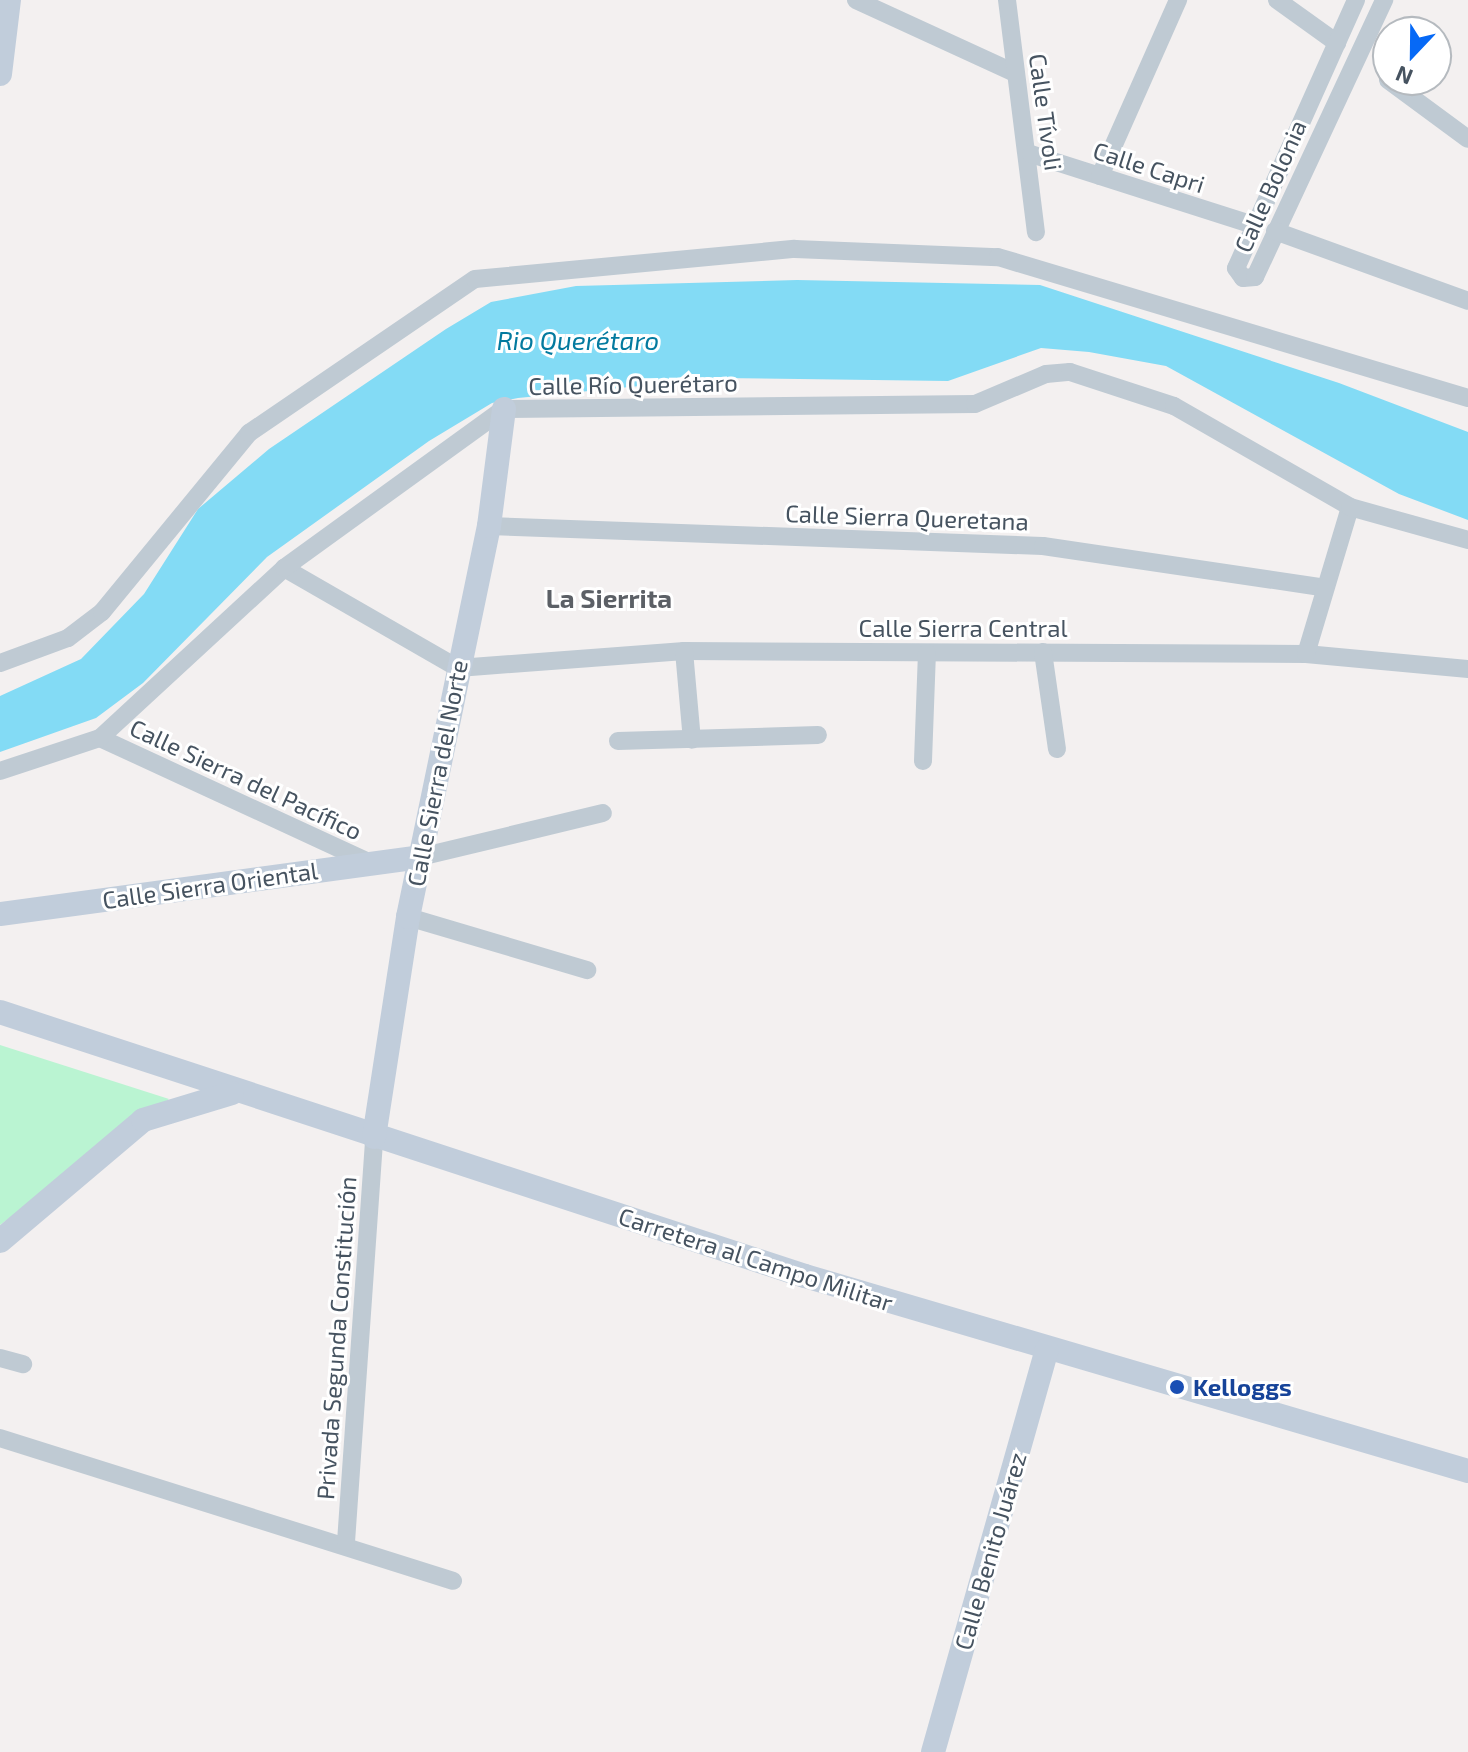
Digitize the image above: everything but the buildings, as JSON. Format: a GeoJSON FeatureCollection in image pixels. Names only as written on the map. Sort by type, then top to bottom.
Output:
{"type":"FeatureCollection","features":[{"type":"Feature","properties":{"kind":"main road"},"geometry":{"type":"LineString","coordinates":[[0,74],[9,0]]}},
{"type":"Feature","properties":{"kind":"main road","name":"Calle Sierra del Norte"},"geometry":{"type":"LineString","coordinates":[[374,1137],[408,917],[489,526],[504,409]]}},
{"type":"Feature","properties":{"kind":"main road","name":"Calle Sierra Oriental"},"geometry":{"type":"LineString","coordinates":[[0,914],[420,857]]}},
{"type":"Feature","properties":{"kind":"main road","name":"Carretera al Campo Militar"},"geometry":{"type":"LineString","coordinates":[[0,1012],[50,1032],[234,1093],[1047,1350],[1468,1471]]}},
{"type":"Feature","properties":{"kind":"main road","name":"Carretera al Campo Militar"},"geometry":{"type":"LineString","coordinates":[[0,1021],[50,1032]]}},
{"type":"Feature","properties":{"kind":"main road"},"geometry":{"type":"LineString","coordinates":[[0,1241],[143,1120],[234,1093]]}},
{"type":"Feature","properties":{"kind":"main road","name":"Calle Benito Juárez"},"geometry":{"type":"LineString","coordinates":[[933,1752],[1047,1350]]}},
{"type":"Feature","properties":{"kind":"street"},"geometry":{"type":"LineString","coordinates":[[856,0],[1015,73]]}},
{"type":"Feature","properties":{"kind":"street","name":"Calle Tívoli"},"geometry":{"type":"LineString","coordinates":[[1007,0],[1015,73],[1031,154],[1036,232]]}},
{"type":"Feature","properties":{"kind":"street"},"geometry":{"type":"LineString","coordinates":[[1100,176],[1178,0]]}},
{"type":"Feature","properties":{"kind":"street"},"geometry":{"type":"LineString","coordinates":[[1277,0],[1337,43]]}},
{"type":"Feature","properties":{"kind":"street","name":"Calle Bolonia"},"geometry":{"type":"LineString","coordinates":[[1356,0],[1288,140],[1236,268],[1243,278],[1255,277],[1310,151],[1359,58],[1384,0]]}},
{"type":"Feature","properties":{"kind":"street"},"geometry":{"type":"LineString","coordinates":[[1359,58],[1372,68]]}},
{"type":"Feature","properties":{"kind":"street"},"geometry":{"type":"LineString","coordinates":[[1410,96],[1468,139]]}},
{"type":"Feature","properties":{"kind":"street"},"geometry":{"type":"LineString","coordinates":[[1288,140],[1310,151]]}},
{"type":"Feature","properties":{"kind":"street","name":"Calle Capri"},"geometry":{"type":"LineString","coordinates":[[1031,154],[1254,225]]}},
{"type":"Feature","properties":{"kind":"street"},"geometry":{"type":"LineString","coordinates":[[1275,231],[1468,301]]}},
{"type":"Feature","properties":{"kind":"street"},"geometry":{"type":"LineString","coordinates":[[0,663],[68,638],[102,612],[249,433],[475,279],[795,249],[998,257],[1468,398]]}},
{"type":"Feature","properties":{"kind":"street","name":"Calle Río Querétaro"},"geometry":{"type":"LineString","coordinates":[[0,771],[100,738],[284,568],[504,409],[975,404],[1046,374],[1070,372],[1174,406],[1350,507],[1468,540]]}},
{"type":"Feature","properties":{"kind":"street"},"geometry":{"type":"LineString","coordinates":[[1306,654],[1321,587],[1350,507]]}},
{"type":"Feature","properties":{"kind":"street","name":"Calle Sierra Queretana"},"geometry":{"type":"LineString","coordinates":[[489,526],[1043,546],[1321,587]]}},
{"type":"Feature","properties":{"kind":"street"},"geometry":{"type":"LineString","coordinates":[[284,568],[458,668]]}},
{"type":"Feature","properties":{"kind":"street"},"geometry":{"type":"LineString","coordinates":[[684,651],[692,740]]}},
{"type":"Feature","properties":{"kind":"street","name":"Calle Sierra Central"},"geometry":{"type":"LineString","coordinates":[[458,668],[684,651],[1306,654],[1468,669]]}},
{"type":"Feature","properties":{"kind":"street"},"geometry":{"type":"LineString","coordinates":[[1043,652],[1057,749]]}},
{"type":"Feature","properties":{"kind":"street"},"geometry":{"type":"LineString","coordinates":[[923,761],[927,653]]}},
{"type":"Feature","properties":{"kind":"street"},"geometry":{"type":"LineString","coordinates":[[618,741],[818,735]]}},
{"type":"Feature","properties":{"kind":"street","name":"Calle Sierra del Pacífico"},"geometry":{"type":"LineString","coordinates":[[100,738],[371,863]]}},
{"type":"Feature","properties":{"kind":"street"},"geometry":{"type":"LineString","coordinates":[[420,857],[603,813]]}},
{"type":"Feature","properties":{"kind":"street"},"geometry":{"type":"LineString","coordinates":[[408,917],[587,970]]}},
{"type":"Feature","properties":{"kind":"street","name":"Privada Segunda Constitución"},"geometry":{"type":"LineString","coordinates":[[346,1542],[374,1137]]}},
{"type":"Feature","properties":{"kind":"street"},"geometry":{"type":"LineString","coordinates":[[0,1358],[23,1364]]}},
{"type":"Feature","properties":{"kind":"street","name":"Privada Segunda Constitución"},"geometry":{"type":"LineString","coordinates":[[0,1438],[346,1542],[453,1581]]}},
{"type":"Feature","properties":{"kind":"green space"},"geometry":{"type":"Polygon","coordinates":[[[0,1045],[169,1099],[0,1225],[0,1045]]]}},
{"type":"Feature","properties":{"kind":"water","name":"Rio Querétaro"},"geometry":{"type":"Polygon","coordinates":[[[797,280],[1040,285],[1339,383],[1468,432],[1468,520],[1399,494],[1166,366],[1089,352],[1041,348],[948,381],[721,378],[518,398],[492,403],[429,441],[267,557],[143,683],[96,718],[0,752],[0,696],[81,659],[144,594],[198,509],[269,449],[491,302],[576,286],[797,280]]]}},
{"type":"Feature","properties":{"kind":"place","name":"Kelloggs"},"geometry":{"type":"Point","coordinates":[1177,1387]}},
{"type":"Feature","properties":{"kind":"district","name":"La Sierrita"},"geometry":{"type":"Point","coordinates":[609,598]}}]}
